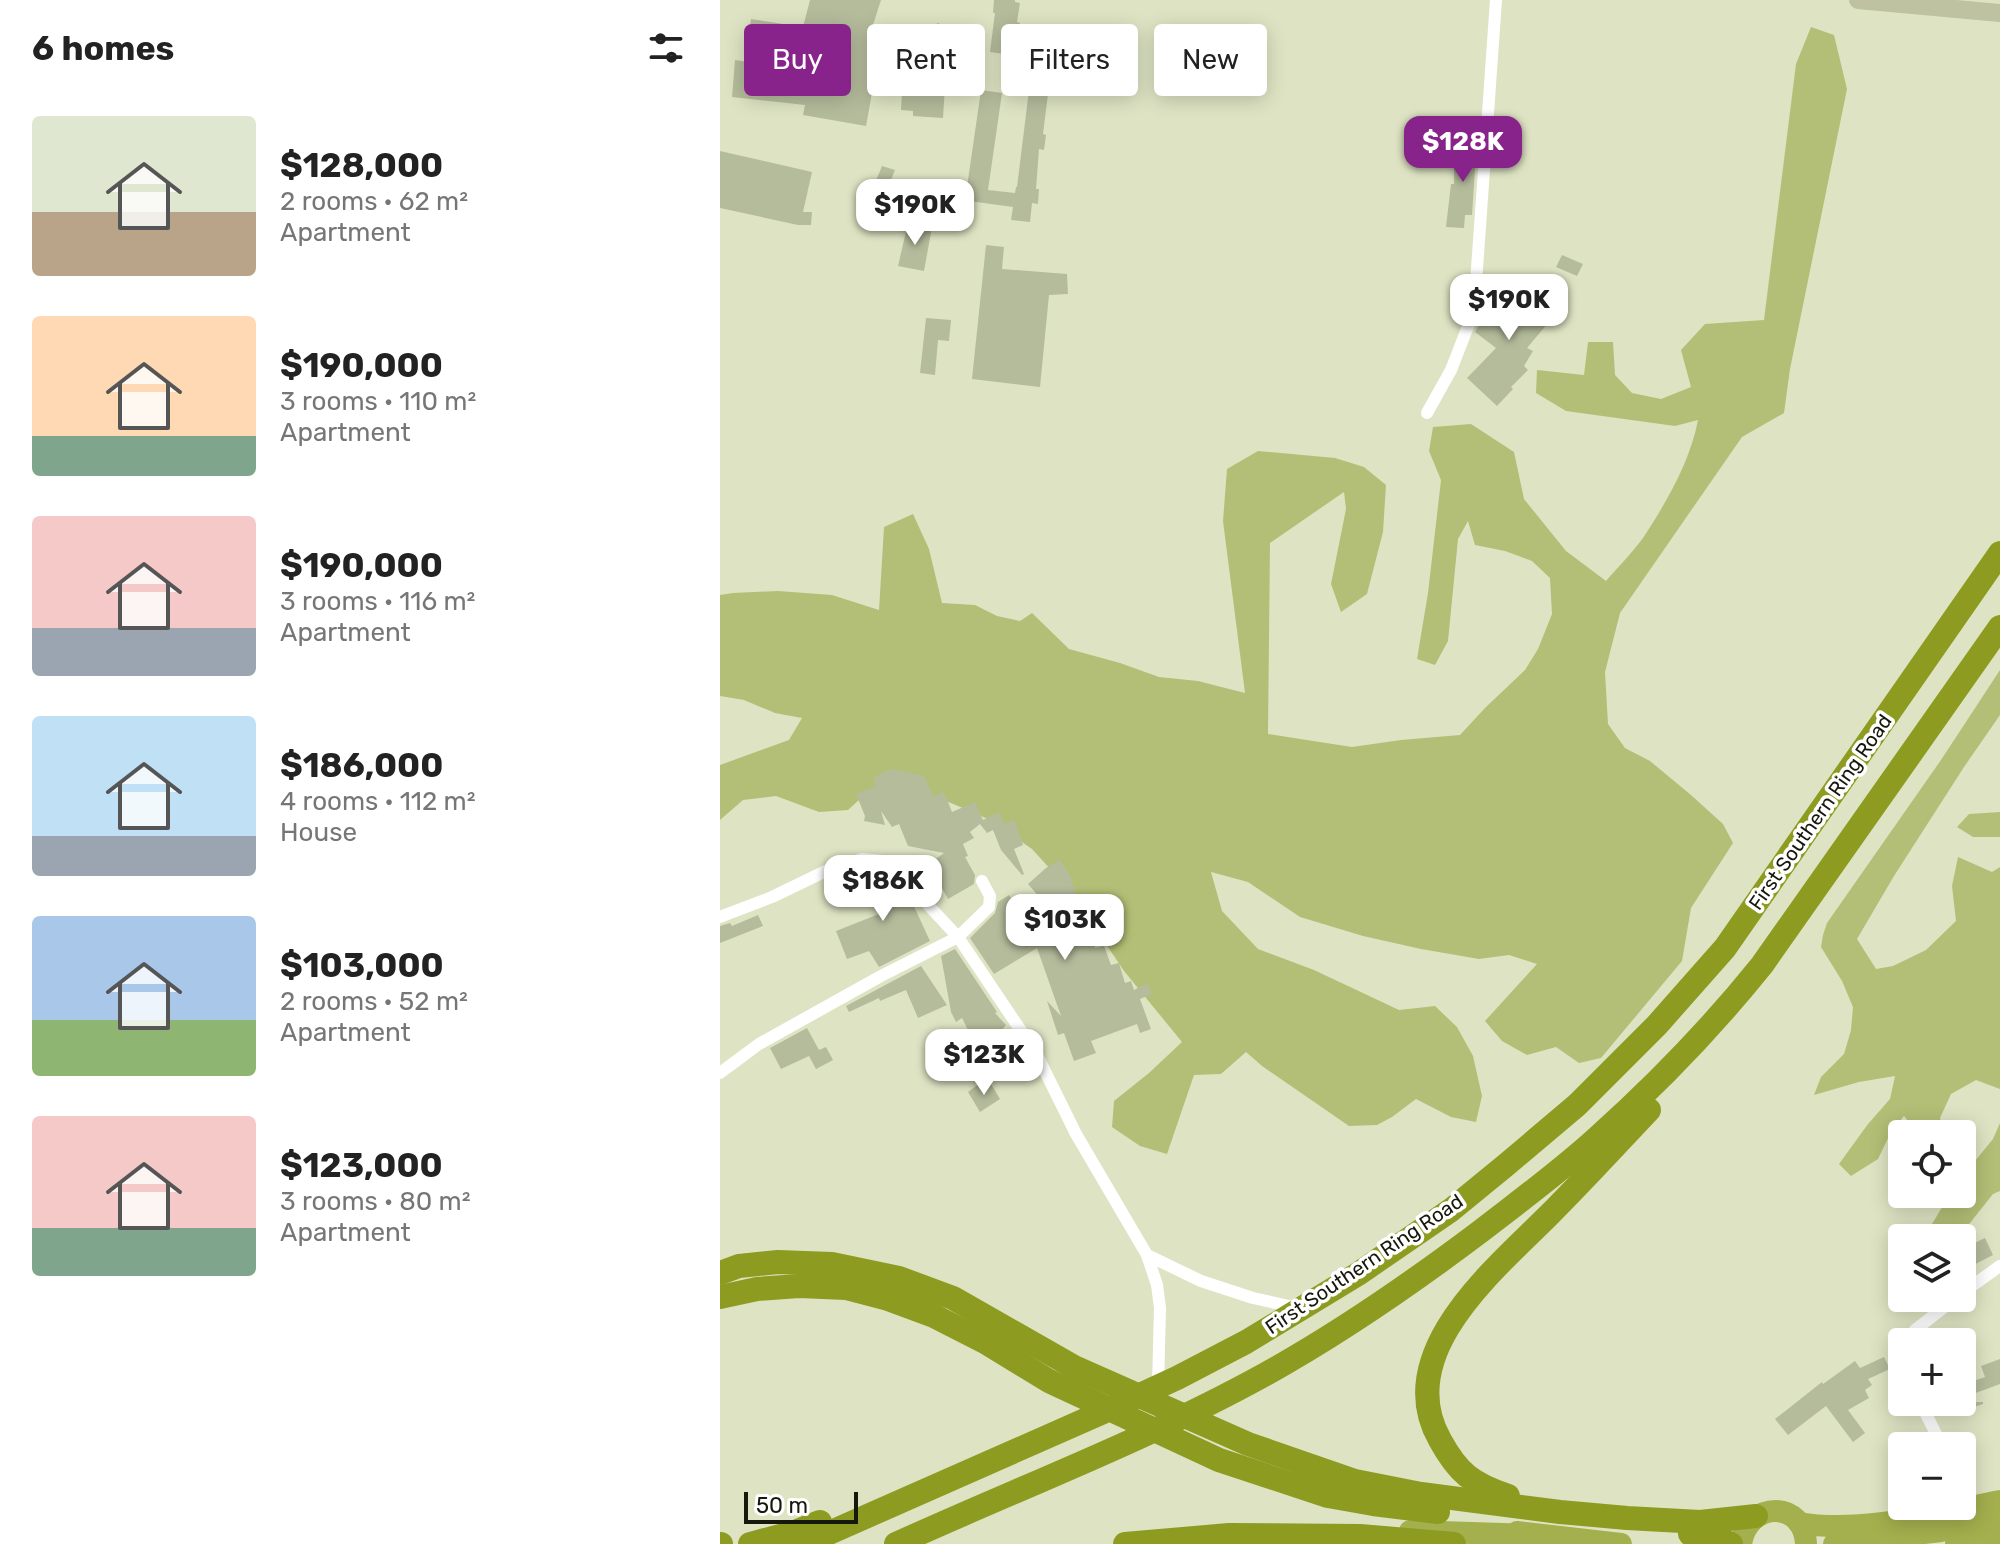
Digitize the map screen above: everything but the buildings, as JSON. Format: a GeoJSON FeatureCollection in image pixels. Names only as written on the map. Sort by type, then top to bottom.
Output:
{"type":"FeatureCollection","features":[{"type":"Feature","properties":{"kind":"highway","name":"First Southern Ring Road"},"geometry":{"type":"LineString","coordinates":[[804,1544],[1158,1387],[1246,1342],[1358,1274],[1451,1210],[1577,1105],[1657,1025],[1725,948],[2000,553]]}},
{"type":"Feature","properties":{"kind":"highway","name":"First Southern Ring Road"},"geometry":{"type":"LineString","coordinates":[[896,1544],[1101,1456],[1265,1375],[1354,1320],[1449,1255],[1598,1137],[1669,1069],[1740,993],[2000,627]]}},
{"type":"Feature","properties":{"kind":"highway"},"geometry":{"type":"LineString","coordinates":[[1560,1512],[1484,1488],[1463,1473],[1448,1455],[1434,1431],[1428,1406],[1428,1383],[1433,1359],[1466,1300],[1659,1099],[1740,993]]}},
{"type":"Feature","properties":{"kind":"highway"},"geometry":{"type":"LineString","coordinates":[[720,1273],[739,1266],[778,1262],[832,1264],[899,1278],[953,1298],[1074,1367],[1248,1444],[1355,1481],[1421,1494],[1560,1512],[1686,1522],[1725,1521],[1765,1512],[1784,1512],[1803,1533],[1822,1526],[1888,1520]]}},
{"type":"Feature","properties":{"kind":"highway"},"geometry":{"type":"LineString","coordinates":[[720,1297],[757,1289],[799,1286],[846,1288],[888,1299],[934,1316],[985,1342],[1049,1381],[1219,1460],[1379,1510],[1531,1535]]}},
{"type":"Feature","properties":{"kind":"highway"},"geometry":{"type":"LineString","coordinates":[[750,1544],[795,1532],[1047,1437]]}},
{"type":"Feature","properties":{"kind":"highway"},"geometry":{"type":"LineString","coordinates":[[1328,1496],[1517,1521],[1712,1535],[1731,1544]]}},
{"type":"Feature","properties":{"kind":"highway"},"geometry":{"type":"LineString","coordinates":[[1976,1505],[2000,1501]]}},
{"type":"Feature","properties":{"kind":"highway"},"geometry":{"type":"LineString","coordinates":[[1741,1544],[1748,1523],[1756,1516]]}},
{"type":"Feature","properties":{"kind":"highway"},"geometry":{"type":"LineString","coordinates":[[1834,1544],[1941,1531],[2000,1520]]}},
{"type":"Feature","properties":{"kind":"highway"},"geometry":{"type":"LineString","coordinates":[[1125,1544],[1229,1535],[1444,1531],[1621,1544]]}},
{"type":"Feature","properties":{"kind":"highway"},"geometry":{"type":"LineString","coordinates":[[1229,1535],[1360,1536],[1454,1544]]}},
{"type":"Feature","properties":{"kind":"highway"},"geometry":{"type":"LineString","coordinates":[[1956,1544],[2000,1538]]}},
{"type":"Feature","properties":{"kind":"main road"},"geometry":{"type":"LineString","coordinates":[[1858,0],[1976,6],[2000,13]]}},
{"type":"Feature","properties":{"kind":"street"},"geometry":{"type":"LineString","coordinates":[[1427,413],[1451,370],[1474,311],[1496,0]]}},
{"type":"Feature","properties":{"kind":"street"},"geometry":{"type":"LineString","coordinates":[[720,917],[772,897],[830,869],[862,859],[883,861],[958,937],[1036,1053],[1076,1134],[1147,1255],[1157,1285],[1160,1308],[1158,1387]]}},
{"type":"Feature","properties":{"kind":"street"},"geometry":{"type":"LineString","coordinates":[[720,1073],[759,1044],[958,937],[989,907],[990,896],[982,881]]}},
{"type":"Feature","properties":{"kind":"street"},"geometry":{"type":"LineString","coordinates":[[1147,1255],[1201,1281],[1253,1298],[1302,1308]]}},
{"type":"Feature","properties":{"kind":"street"},"geometry":{"type":"LineString","coordinates":[[1976,1283],[2000,1266]]}},
{"type":"Feature","properties":{"kind":"street"},"geometry":{"type":"LineString","coordinates":[[1918,1328],[1938,1312]]}},
{"type":"Feature","properties":{"kind":"green space"},"geometry":{"type":"Polygon","coordinates":[[[1811,27],[1834,35],[1847,89],[1790,369],[1784,413],[1742,437],[1620,613],[1605,672],[1608,724],[1625,748],[1650,761],[1691,795],[1723,824],[1733,843],[1691,908],[1682,961],[1601,1058],[1579,1063],[1556,1047],[1527,1055],[1502,1041],[1485,1021],[1537,964],[1509,955],[1479,959],[1363,936],[1300,917],[1248,882],[1211,872],[1222,911],[1258,949],[1314,970],[1399,1010],[1435,1006],[1457,1027],[1473,1056],[1482,1096],[1476,1122],[1451,1117],[1416,1099],[1377,1125],[1349,1126],[1246,1052],[1221,1074],[1194,1075],[1167,1154],[1140,1146],[1112,1127],[1114,1101],[1182,1042],[1124,971],[1072,893],[1032,849],[988,819],[891,782],[870,790],[848,810],[819,812],[776,796],[743,800],[720,820],[720,765],[789,740],[802,718],[720,696],[720,595],[778,591],[832,595],[879,610],[884,527],[913,514],[929,549],[942,603],[975,605],[997,616],[1020,621],[1032,613],[1069,649],[1159,677],[1198,681],[1245,693],[1223,521],[1227,469],[1258,451],[1335,458],[1364,467],[1386,485],[1383,532],[1367,594],[1341,612],[1331,584],[1346,509],[1344,492],[1270,543],[1268,734],[1352,747],[1460,735],[1525,670],[1538,649],[1552,614],[1550,578],[1532,561],[1475,545],[1468,521],[1458,539],[1448,641],[1435,665],[1417,659],[1441,480],[1429,451],[1433,427],[1471,424],[1514,452],[1524,499],[1566,551],[1606,581],[1643,538],[1668,496],[1683,467],[1698,420],[1675,426],[1566,411],[1536,393],[1537,370],[1584,375],[1588,342],[1613,342],[1615,375],[1632,393],[1661,399],[1691,387],[1681,350],[1705,324],[1764,320],[1796,64],[1811,27]]]}},
{"type":"Feature","properties":{"kind":"green space"},"geometry":{"type":"Polygon","coordinates":[[[2000,670],[2000,715],[1894,876],[1857,939],[1876,969],[1893,966],[1926,950],[1956,921],[1952,886],[1958,857],[1992,872],[2000,867],[2000,1089],[1976,1080],[1951,1094],[1940,1120],[1907,1120],[1904,1116],[1901,1120],[1888,1120],[1888,1138],[1878,1159],[1851,1176],[1839,1164],[1890,1099],[1895,1076],[1814,1095],[1821,1077],[1844,1054],[1853,1007],[1842,981],[1821,947],[1823,935],[1827,923],[2000,670]]]}},
{"type":"Feature","properties":{"kind":"green space"},"geometry":{"type":"Polygon","coordinates":[[[2000,812],[2000,837],[1973,837],[1957,827],[1969,814],[2000,812]]]}},
{"type":"Feature","properties":{"kind":"green space"},"geometry":{"type":"Polygon","coordinates":[[[2000,1123],[2000,1191],[1993,1194],[1969,1224],[1932,1224],[1942,1208],[1976,1208],[1976,1160],[1993,1139],[2000,1123]]]}}]}
